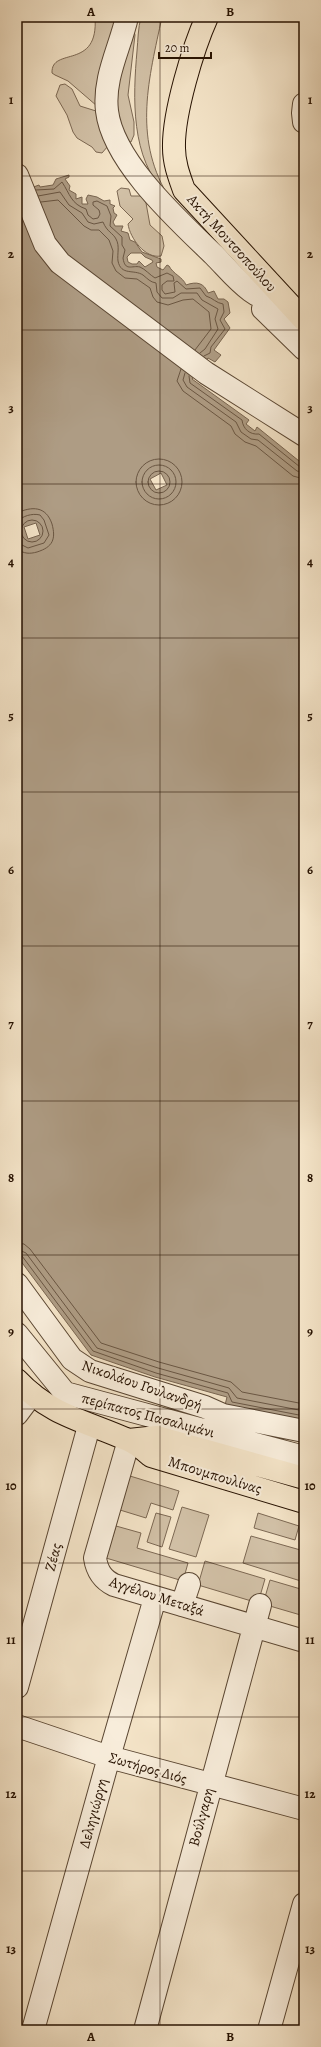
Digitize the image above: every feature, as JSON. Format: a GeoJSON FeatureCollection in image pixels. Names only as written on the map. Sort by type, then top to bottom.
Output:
{"type":"FeatureCollection","features":[{"type":"Feature","properties":{"kind":"main road","name":"Ακτή Μουτσοπούλου"},"geometry":{"type":"LineString","coordinates":[[207,17],[198,37],[180,108],[174,147],[178,173],[184,190],[298,314]]}},
{"type":"Feature","properties":{"kind":"main road"},"geometry":{"type":"LineString","coordinates":[[25,1387],[61,1414],[89,1426],[130,1440],[156,1437],[304,1478]]}},
{"type":"Feature","properties":{"kind":"main road","name":"Μπουμπουλίνας"},"geometry":{"type":"LineString","coordinates":[[130,1440],[151,1456],[304,1502]]}},
{"type":"Feature","properties":{"kind":"street"},"geometry":{"type":"LineString","coordinates":[[127,17],[108,80],[107,112],[111,128],[126,158],[186,228],[249,290],[266,299],[282,301],[298,314]]}},
{"type":"Feature","properties":{"kind":"street"},"geometry":{"type":"LineString","coordinates":[[304,104],[304,122]]}},
{"type":"Feature","properties":{"kind":"street"},"geometry":{"type":"LineString","coordinates":[[19,180],[45,244],[60,263],[206,373],[300,433]]}},
{"type":"Feature","properties":{"kind":"street"},"geometry":{"type":"LineString","coordinates":[[264,309],[304,350]]}},
{"type":"Feature","properties":{"kind":"street","name":"Νικολάου Γουλανδρή"},"geometry":{"type":"LineString","coordinates":[[17,1284],[72,1359],[90,1371],[205,1407],[224,1415],[304,1431]]}},
{"type":"Feature","properties":{"kind":"street","name":"περίπατος Πασαλιμάνι"},"geometry":{"type":"LineString","coordinates":[[17,1334],[65,1393],[304,1457]]}},
{"type":"Feature","properties":{"kind":"street"},"geometry":{"type":"LineString","coordinates":[[17,1414],[25,1387]]}},
{"type":"Feature","properties":{"kind":"street","name":"Ζέας"},"geometry":{"type":"LineString","coordinates":[[17,1687],[89,1426]]}},
{"type":"Feature","properties":{"kind":"street","name":"Αγγέλου Μεταξά"},"geometry":{"type":"LineString","coordinates":[[130,1440],[112,1516],[95,1558],[98,1572],[102,1577],[114,1585],[182,1606],[250,1636],[304,1641]]}},
{"type":"Feature","properties":{"kind":"street"},"geometry":{"type":"LineString","coordinates":[[182,1606],[189,1584]]}},
{"type":"Feature","properties":{"kind":"street","name":"Δεληγιώργη"},"geometry":{"type":"LineString","coordinates":[[33,2030],[155,1598]]}},
{"type":"Feature","properties":{"kind":"street","name":"Βούλγαρη"},"geometry":{"type":"LineString","coordinates":[[145,2030],[250,1636],[260,1605]]}},
{"type":"Feature","properties":{"kind":"street","name":"Σωτήρος Διός"},"geometry":{"type":"LineString","coordinates":[[17,1726],[109,1757],[304,1809]]}},
{"type":"Feature","properties":{"kind":"street"},"geometry":{"type":"LineString","coordinates":[[269,2030],[304,1904]]}},
{"type":"Feature","properties":{"kind":"shaded area"},"geometry":{"type":"Polygon","coordinates":[[[95,17],[130,17],[135,35],[128,95],[134,122],[134,135],[131,142],[127,141],[97,106],[68,81],[52,73],[54,65],[59,60],[75,55],[90,45],[94,34],[95,17]]]}},
{"type":"Feature","properties":{"kind":"shaded area"},"geometry":{"type":"Polygon","coordinates":[[[141,17],[162,17],[149,85],[147,129],[150,150],[156,172],[167,194],[155,180],[146,164],[140,146],[137,127],[135,88],[138,34],[141,17]]]}},
{"type":"Feature","properties":{"kind":"shaded area"},"geometry":{"type":"Polygon","coordinates":[[[65,84],[72,89],[80,106],[96,111],[108,146],[102,153],[96,152],[92,147],[77,138],[73,132],[67,115],[56,96],[60,85],[65,84]]]}},
{"type":"Feature","properties":{"kind":"shaded area"},"geometry":{"type":"Polygon","coordinates":[[[121,188],[129,189],[131,196],[142,196],[146,203],[150,225],[162,236],[164,246],[161,256],[149,254],[144,251],[135,241],[129,230],[128,224],[133,219],[120,206],[117,191],[121,188]]]}},
{"type":"Feature","properties":{"kind":"shaded area"},"geometry":{"type":"Polygon","coordinates":[[[130,1476],[179,1491],[173,1510],[151,1503],[146,1518],[120,1510],[130,1476]]]}},
{"type":"Feature","properties":{"kind":"shaded area"},"geometry":{"type":"Polygon","coordinates":[[[182,1507],[209,1515],[196,1557],[169,1549],[182,1507]]]}},
{"type":"Feature","properties":{"kind":"shaded area"},"geometry":{"type":"Polygon","coordinates":[[[156,1513],[171,1517],[162,1547],[147,1542],[156,1513]]]}},
{"type":"Feature","properties":{"kind":"shaded area"},"geometry":{"type":"Polygon","coordinates":[[[258,1513],[299,1526],[295,1540],[254,1528],[258,1513]]]}},
{"type":"Feature","properties":{"kind":"shaded area"},"geometry":{"type":"Polygon","coordinates":[[[116,1526],[141,1533],[137,1548],[188,1563],[183,1581],[106,1558],[116,1526]]]}},
{"type":"Feature","properties":{"kind":"shaded area"},"geometry":{"type":"Polygon","coordinates":[[[251,1536],[304,1551],[304,1582],[243,1563],[251,1536]]]}},
{"type":"Feature","properties":{"kind":"shaded area"},"geometry":{"type":"Polygon","coordinates":[[[205,1561],[265,1579],[258,1603],[198,1585],[205,1561]]]}},
{"type":"Feature","properties":{"kind":"shaded area"},"geometry":{"type":"Polygon","coordinates":[[[270,1580],[304,1590],[304,1616],[263,1604],[270,1580]]]}},
{"type":"Feature","properties":{"kind":"water"},"geometry":{"type":"Polygon","coordinates":[[[69,175],[69,177],[65,179],[70,186],[69,190],[76,194],[76,199],[82,197],[82,204],[88,204],[86,199],[88,195],[97,197],[104,201],[110,200],[110,204],[115,206],[113,208],[114,213],[117,215],[113,222],[115,226],[123,226],[121,231],[128,233],[130,240],[135,242],[142,252],[161,259],[161,262],[156,263],[157,267],[163,270],[167,265],[185,282],[186,285],[194,283],[200,284],[208,293],[214,291],[218,299],[224,299],[228,302],[230,313],[224,319],[230,328],[214,350],[221,355],[215,362],[208,358],[192,379],[249,420],[246,424],[255,431],[257,427],[304,465],[304,1420],[225,1405],[227,1397],[155,1377],[91,1355],[17,1256],[17,193],[39,185],[40,187],[53,185],[56,179],[69,175]],[[131,253],[127,257],[128,262],[132,264],[137,264],[139,261],[145,267],[153,262],[141,253],[131,253]],[[161,473],[150,479],[156,490],[167,485],[161,473]],[[36,523],[24,527],[28,539],[40,535],[36,523]]]}}]}
